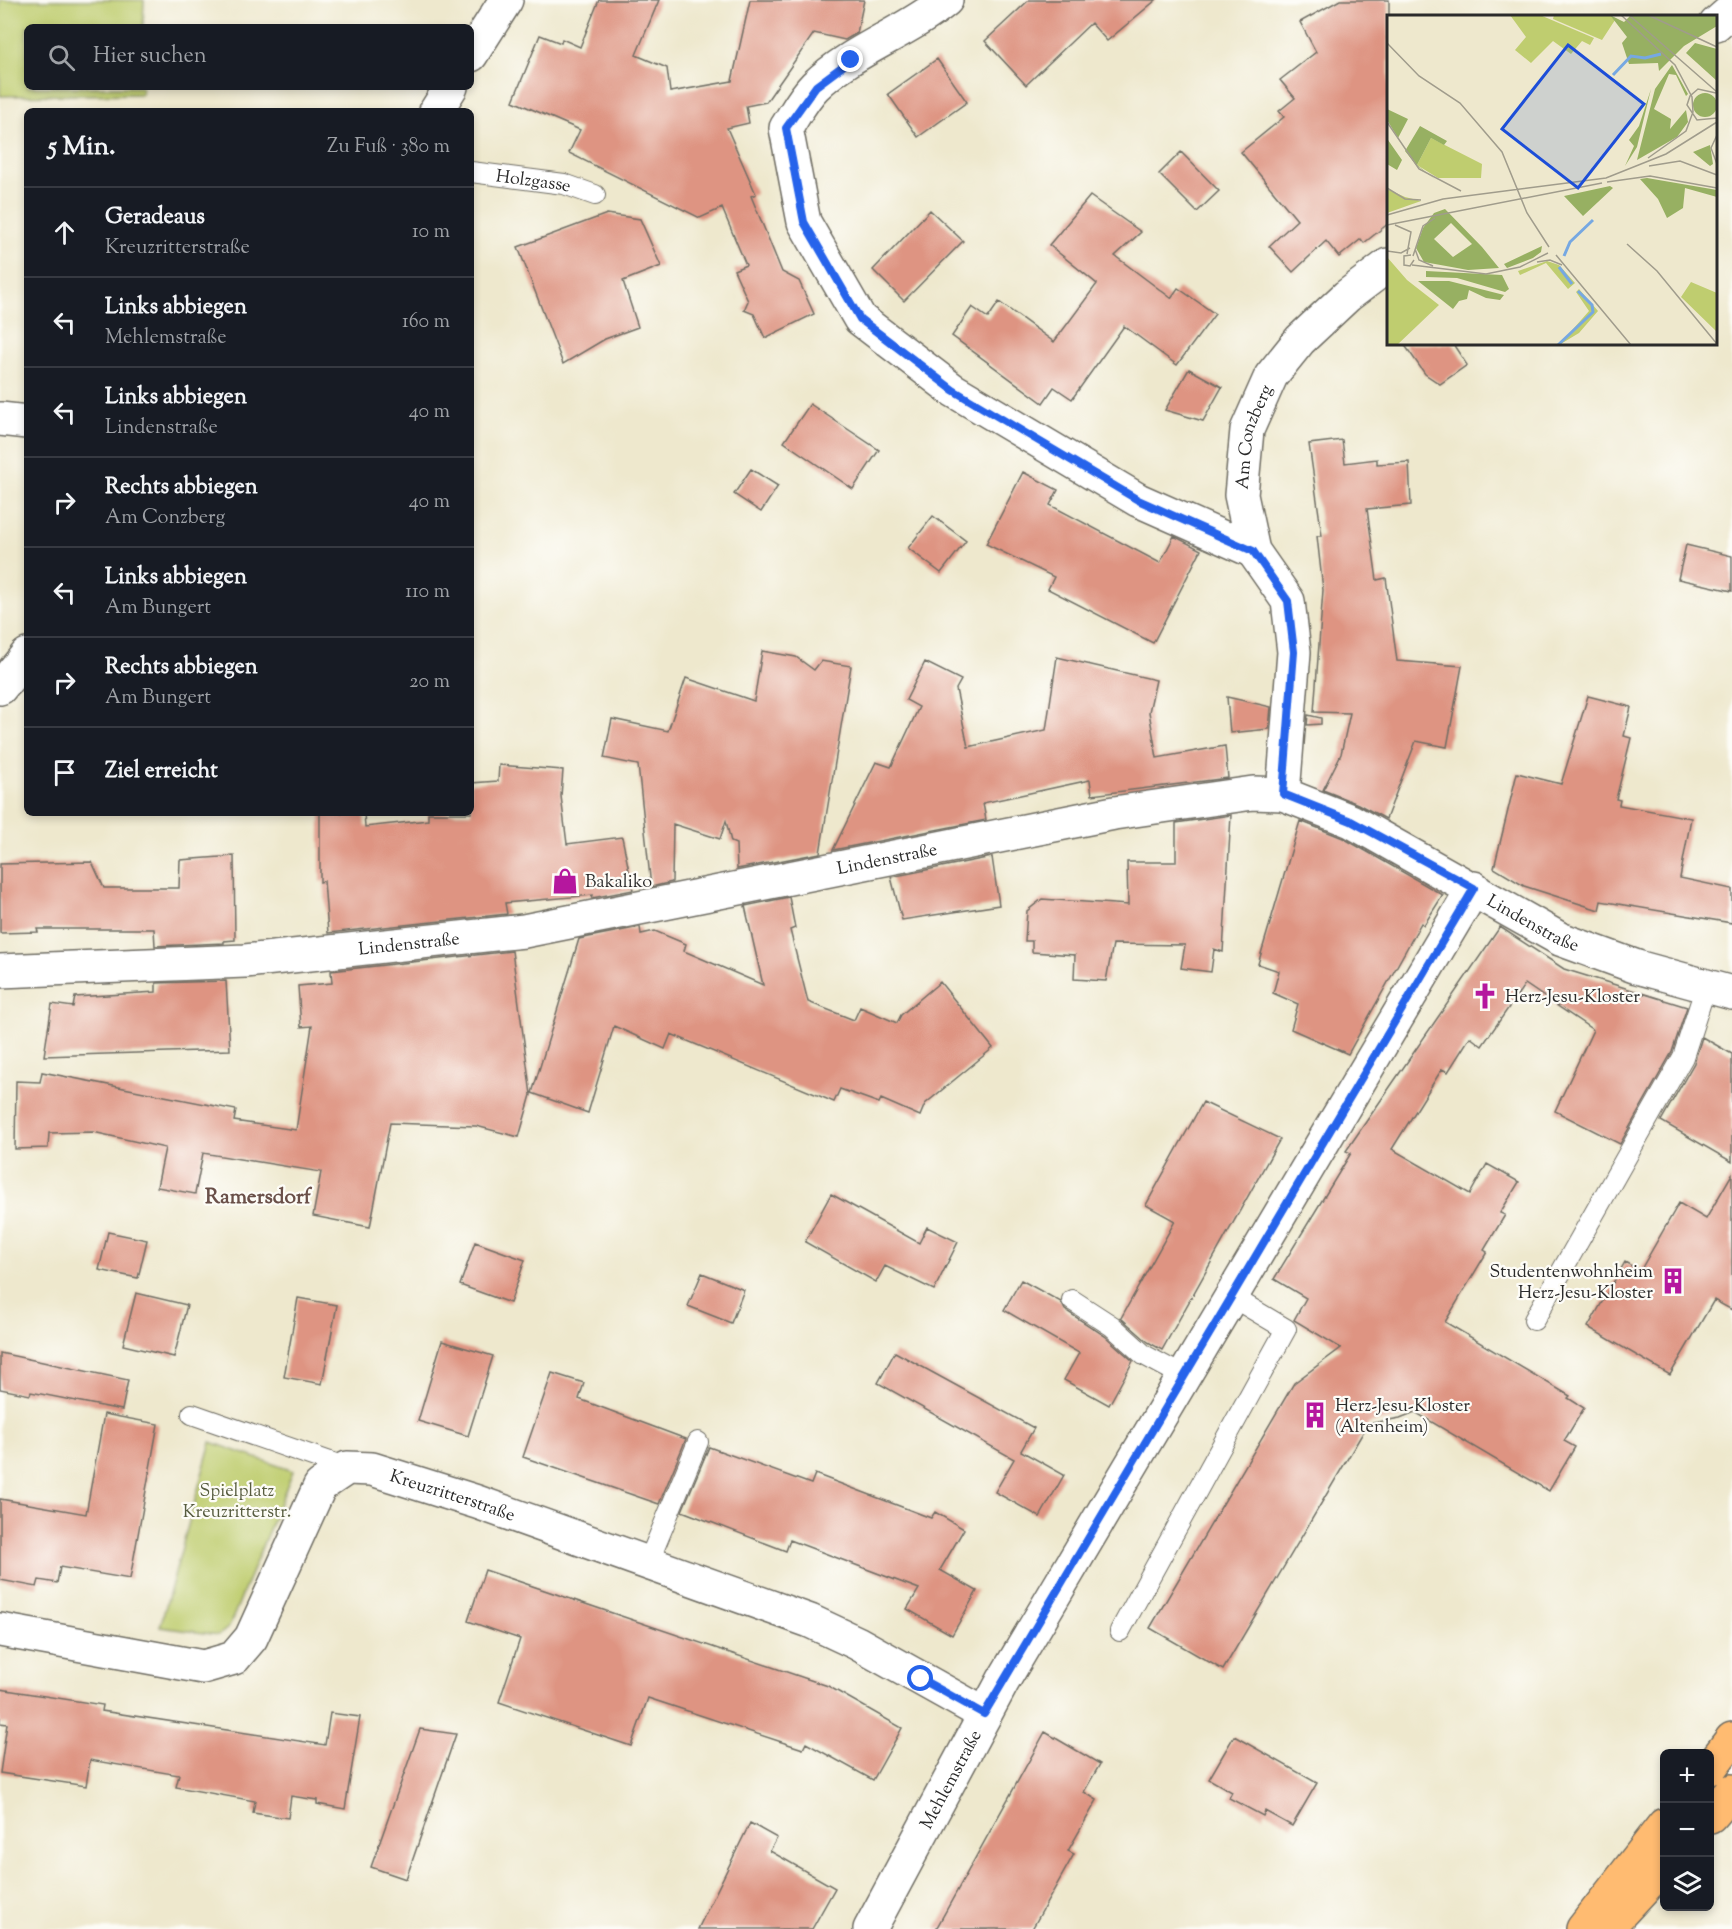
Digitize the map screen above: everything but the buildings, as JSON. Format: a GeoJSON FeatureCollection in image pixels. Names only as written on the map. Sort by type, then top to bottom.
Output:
{"type":"FeatureCollection","features":[{"type":"Feature","properties":{"kind":"highway"},"geometry":{"type":"LineString","coordinates":[[1714,1763],[1732,1739]]}},
{"type":"Feature","properties":{"kind":"highway"},"geometry":{"type":"LineString","coordinates":[[1714,1811],[1732,1791]]}},
{"type":"Feature","properties":{"kind":"highway"},"geometry":{"type":"LineString","coordinates":[[1583,1929],[1660,1831]]}},
{"type":"Feature","properties":{"kind":"highway"},"geometry":{"type":"LineString","coordinates":[[1605,1929],[1660,1871]]}},
{"type":"Feature","properties":{"kind":"street"},"geometry":{"type":"LineString","coordinates":[[474,51],[506,0]]}},
{"type":"Feature","properties":{"kind":"street"},"geometry":{"type":"LineString","coordinates":[[946,0],[931,13],[851,60],[816,86],[786,128],[804,222],[860,319],[953,390],[1138,500],[1253,551]]}},
{"type":"Feature","properties":{"kind":"street"},"geometry":{"type":"LineString","coordinates":[[1717,23],[1732,10]]}},
{"type":"Feature","properties":{"kind":"street"},"geometry":{"type":"LineString","coordinates":[[438,108],[449,90]]}},
{"type":"Feature","properties":{"kind":"street","name":"Am Conzberg"},"geometry":{"type":"LineString","coordinates":[[1283,794],[1294,652],[1288,601],[1253,551],[1241,495],[1247,430],[1271,375],[1300,340],[1347,296],[1387,266]]}},
{"type":"Feature","properties":{"kind":"street"},"geometry":{"type":"LineString","coordinates":[[0,419],[24,422]]}},
{"type":"Feature","properties":{"kind":"street"},"geometry":{"type":"LineString","coordinates":[[0,688],[24,659]]}},
{"type":"Feature","properties":{"kind":"street","name":"Lindenstraße"},"geometry":{"type":"LineString","coordinates":[[0,971],[245,961],[524,931],[1114,813],[1252,793],[1283,794],[1351,821],[1474,888],[1560,939],[1637,967],[1719,990]]}},
{"type":"Feature","properties":{"kind":"street","name":"Mehlemstraße"},"geometry":{"type":"LineString","coordinates":[[870,1929],[984,1714],[1474,888]]}},
{"type":"Feature","properties":{"kind":"street"},"geometry":{"type":"LineString","coordinates":[[0,1630],[203,1667],[234,1658],[250,1638],[320,1486],[346,1468]]}},
{"type":"Feature","properties":{"kind":"street","name":"Kreuzritterstraße"},"geometry":{"type":"LineString","coordinates":[[346,1468],[372,1468],[418,1483],[810,1621],[857,1643],[984,1714]]}},
{"type":"Feature","properties":{"kind":"lane","name":"Holzgasse"},"geometry":{"type":"LineString","coordinates":[[474,172],[564,184],[595,195]]}},
{"type":"Feature","properties":{"kind":"lane"},"geometry":{"type":"LineString","coordinates":[[1534,1320],[1719,990]]}},
{"type":"Feature","properties":{"kind":"lane"},"geometry":{"type":"LineString","coordinates":[[1120,1631],[1286,1329],[1232,1297]]}},
{"type":"Feature","properties":{"kind":"lane"},"geometry":{"type":"LineString","coordinates":[[1072,1300],[1112,1326],[1144,1355],[1185,1377]]}},
{"type":"Feature","properties":{"kind":"lane"},"geometry":{"type":"LineString","coordinates":[[192,1414],[346,1468]]}},
{"type":"Feature","properties":{"kind":"lane"},"geometry":{"type":"LineString","coordinates":[[648,1563],[698,1442]]}},
{"type":"Feature","properties":{"kind":"green space"},"geometry":{"type":"Polygon","coordinates":[[[0,0],[144,0],[143,24],[24,24],[24,90],[142,90],[142,94],[0,96],[0,0]]]}},
{"type":"Feature","properties":{"kind":"green space","name":"Spielplatz Kreuzritterstr."},"geometry":{"type":"Polygon","coordinates":[[[211,1442],[293,1471],[229,1627],[219,1635],[160,1627],[211,1442]]]}},
{"type":"Feature","properties":{"kind":"place","name":"Bakaliko"},"geometry":{"type":"Point","coordinates":[565,881]}},
{"type":"Feature","properties":{"kind":"place","name":"Herz-Jesu-Kloster"},"geometry":{"type":"Point","coordinates":[1485,996]}},
{"type":"Feature","properties":{"kind":"place","name":"Studentenwohnheim Herz-Jesu-Kloster"},"geometry":{"type":"Point","coordinates":[1673,1281]}},
{"type":"Feature","properties":{"kind":"place","name":"Herz-Jesu-Kloster (Altenheim)"},"geometry":{"type":"Point","coordinates":[1315,1415]}},
{"type":"Feature","properties":{"kind":"district","name":"Ramersdorf"},"geometry":{"type":"Point","coordinates":[258,1196]}},
{"type":"Feature","properties":{"kind":"route"},"geometry":{"type":"LineString","coordinates":[[851,60],[816,86],[802,102],[786,128],[804,222],[860,319],[953,390],[1138,500],[1253,551],[1288,601],[1294,652],[1283,794],[1351,821],[1474,888],[984,1714],[921,1679]]}}]}
